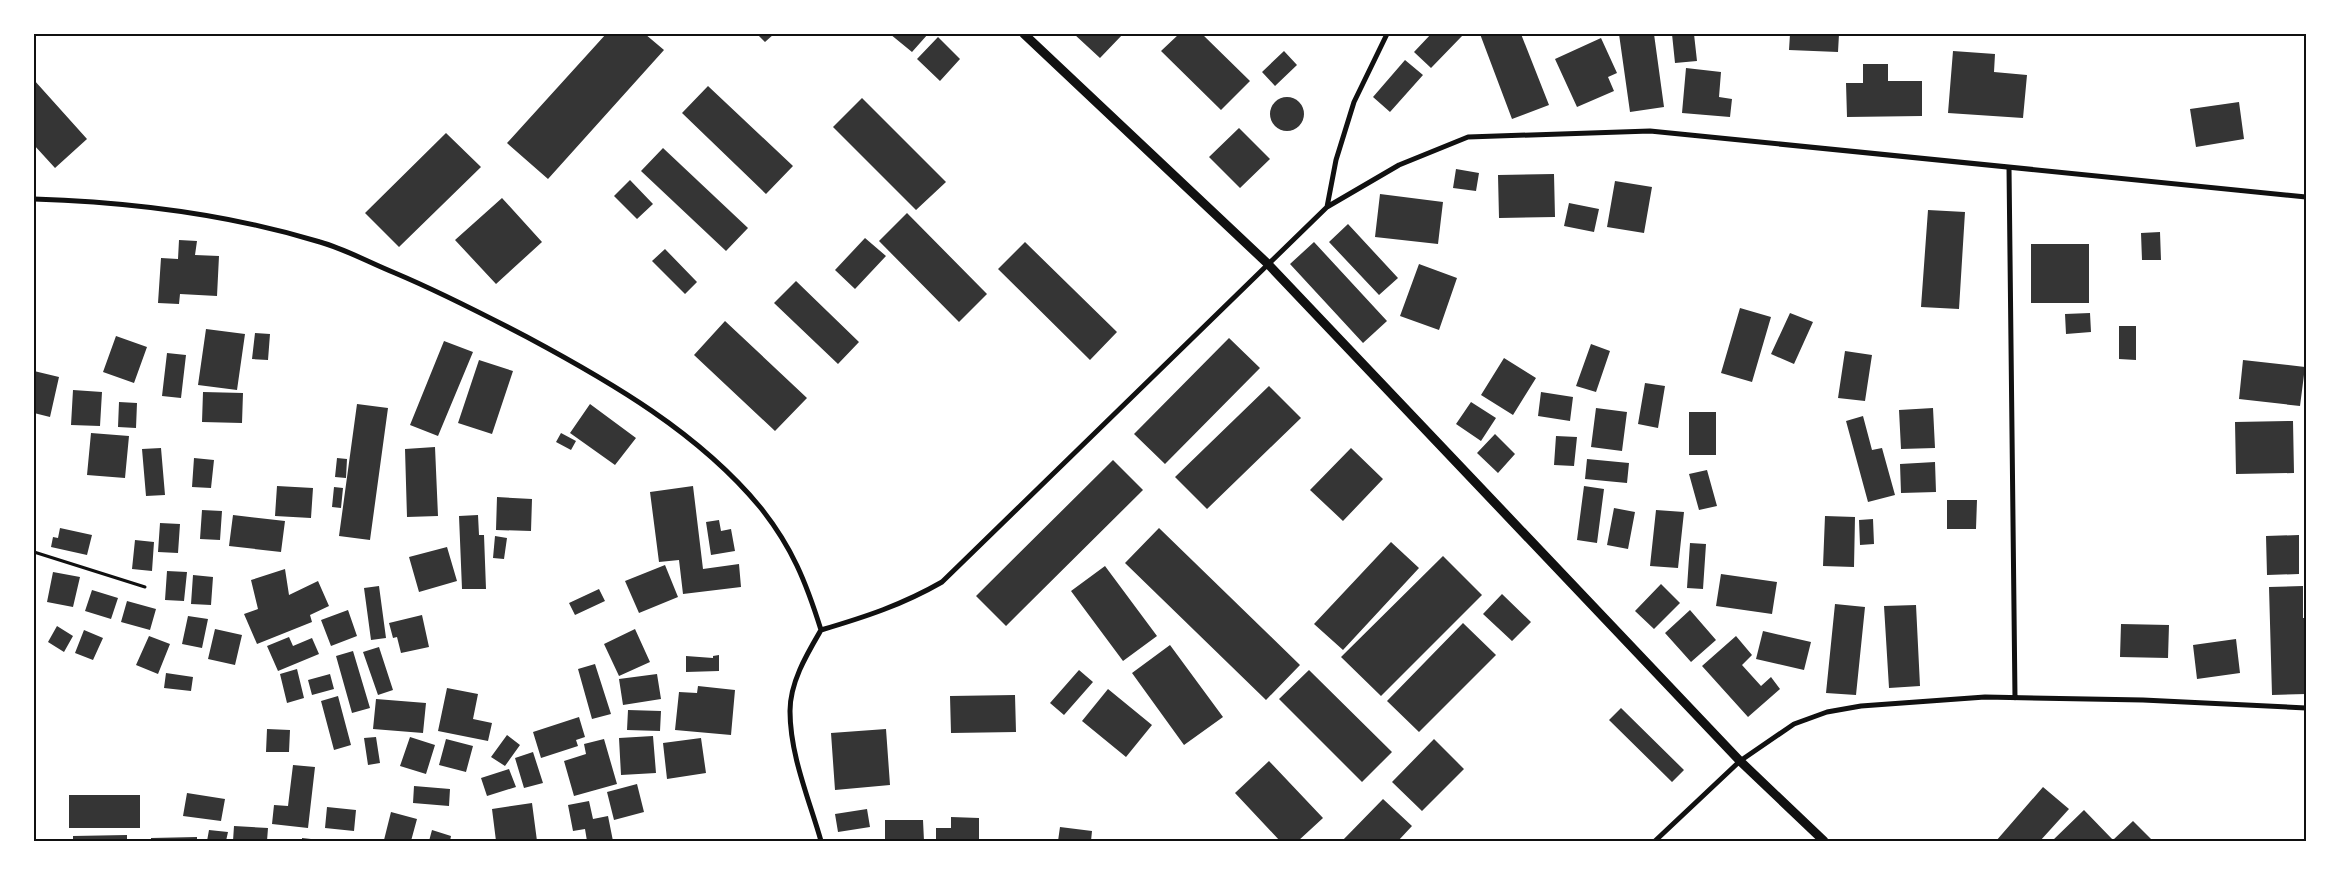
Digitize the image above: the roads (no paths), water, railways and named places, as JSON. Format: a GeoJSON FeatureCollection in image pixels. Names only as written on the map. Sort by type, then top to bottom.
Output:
{"type":"FeatureCollection","features":[{"type":"Feature","properties":{"kind":"street"},"geometry":{"type":"LineString","coordinates":[[1024,34],[1268,264],[1740,761],[1824,841]]}},
{"type":"Feature","properties":{"kind":"street"},"geometry":{"type":"LineString","coordinates":[[1327,207],[1336,160],[1354,102],[1387,34]]}},
{"type":"Feature","properties":{"kind":"street"},"geometry":{"type":"LineString","coordinates":[[821,841],[792,740],[790,709],[802,662],[822,630],[875,614],[910,600],[942,582],[1327,207],[1399,165],[1468,137],[1650,131],[2306,197]]}},
{"type":"Feature","properties":{"kind":"street"},"geometry":{"type":"LineString","coordinates":[[2009,167],[2016,698]]}},
{"type":"Feature","properties":{"kind":"street"},"geometry":{"type":"LineString","coordinates":[[34,199],[203,214],[321,242],[446,295],[577,364],[641,403],[711,458],[760,507],[791,552],[801,572],[822,630]]}},
{"type":"Feature","properties":{"kind":"street"},"geometry":{"type":"LineString","coordinates":[[1655,841],[1740,761],[1794,724],[1827,712],[1861,706],[1986,697],[2143,700],[2306,708]]}}]}
